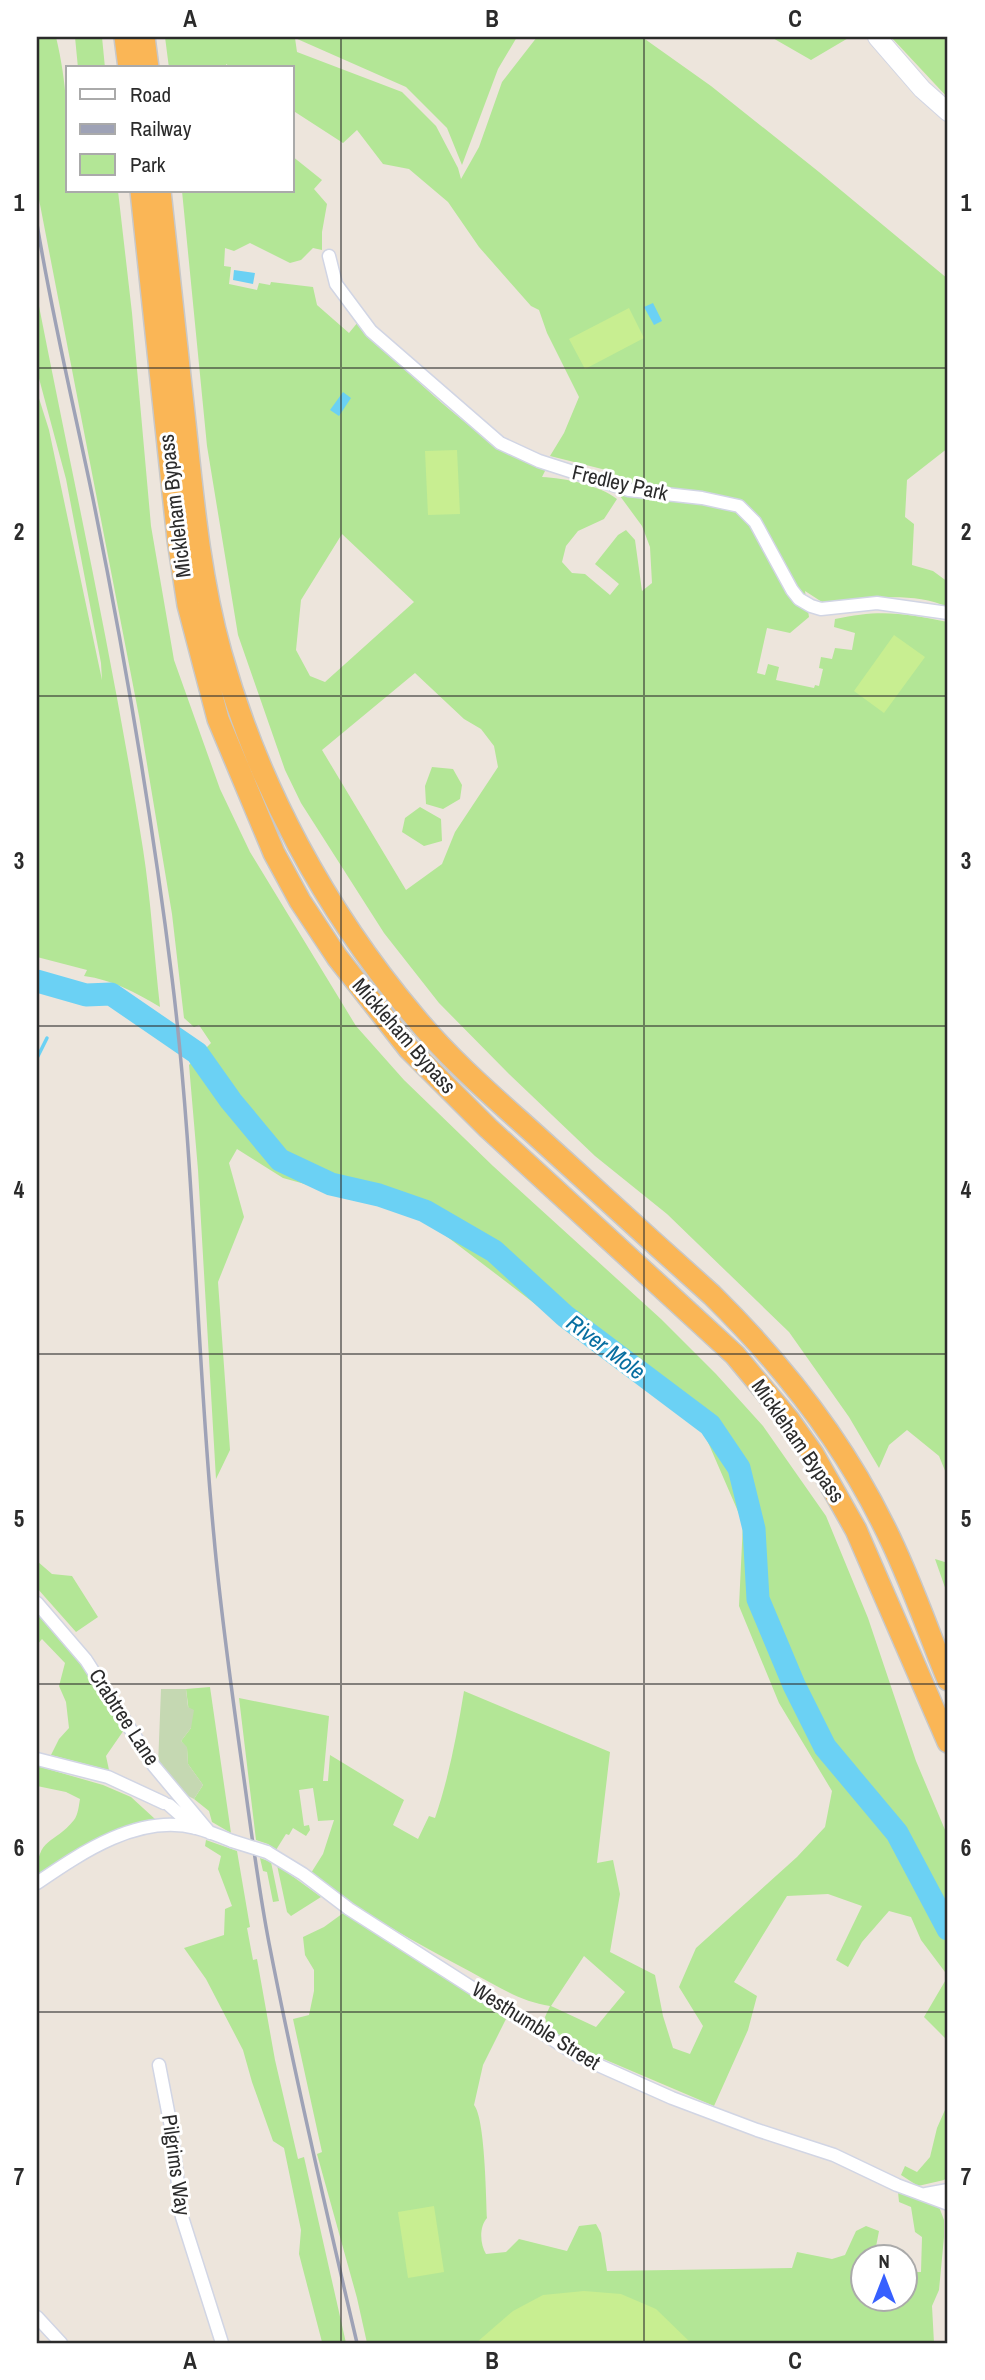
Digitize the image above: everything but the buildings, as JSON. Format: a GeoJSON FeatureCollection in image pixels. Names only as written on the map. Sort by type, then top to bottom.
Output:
{"type":"FeatureCollection","features":[{"type":"Feature","properties":{"kind":"highway"},"geometry":{"type":"LineString","coordinates":[[125,37],[129,66]]}},
{"type":"Feature","properties":{"kind":"highway"},"geometry":{"type":"LineString","coordinates":[[144,37],[148,66]]}},
{"type":"Feature","properties":{"kind":"highway","name":"Mickleham Bypass"},"geometry":{"type":"LineString","coordinates":[[141,192],[178,540],[188,605],[218,719],[274,853],[300,901],[337,957],[409,1049],[488,1128],[735,1355],[789,1420],[813,1454],[856,1530],[948,1742]]}},
{"type":"Feature","properties":{"kind":"highway","name":"Mickleham Bypass"},"geometry":{"type":"LineString","coordinates":[[160,192],[197,536],[211,610],[220,650],[240,713],[285,821],[351,934],[416,1018],[466,1072],[712,1295],[801,1392],[843,1453],[885,1527],[948,1680]]}},
{"type":"Feature","properties":{"kind":"main road"},"geometry":{"type":"LineString","coordinates":[[877,37],[922,89],[948,112]]}},
{"type":"Feature","properties":{"kind":"street","name":"Fredley Park"},"geometry":{"type":"LineString","coordinates":[[329,256],[336,284],[371,331],[500,443],[539,461],[627,489],[702,498],[739,506],[755,522],[792,590],[799,599],[811,606],[821,609],[877,603],[948,613]]}},
{"type":"Feature","properties":{"kind":"street","name":"Crabtree Lane"},"geometry":{"type":"LineString","coordinates":[[37,1603],[86,1660],[154,1766],[210,1833]]}},
{"type":"Feature","properties":{"kind":"street"},"geometry":{"type":"LineString","coordinates":[[37,1759],[108,1777],[167,1804],[195,1828]]}},
{"type":"Feature","properties":{"kind":"street"},"geometry":{"type":"LineString","coordinates":[[37,1883],[76,1857],[120,1835],[158,1827],[195,1828]]}},
{"type":"Feature","properties":{"kind":"street","name":"Westhumble Street"},"geometry":{"type":"LineString","coordinates":[[195,1828],[267,1852],[303,1874],[349,1909],[580,2057],[642,2086],[834,2155],[897,2185],[948,2204]]}},
{"type":"Feature","properties":{"kind":"street","name":"Pilgrims Way"},"geometry":{"type":"LineString","coordinates":[[159,2065],[171,2127],[182,2217],[222,2343]]}},
{"type":"Feature","properties":{"kind":"street","name":"Westhumble Street"},"geometry":{"type":"LineString","coordinates":[[922,2194],[948,2190]]}},
{"type":"Feature","properties":{"kind":"street"},"geometry":{"type":"LineString","coordinates":[[37,2317],[61,2343]]}},
{"type":"Feature","properties":{"kind":"green space"},"geometry":{"type":"Polygon","coordinates":[[[37,37],[56,37],[60,57],[66,95],[66,192],[118,192],[151,526],[174,660],[220,789],[250,852],[356,1026],[404,1080],[493,1166],[661,1319],[763,1426],[826,1516],[868,1618],[916,1761],[948,1837],[948,1976],[921,1940],[911,1917],[889,1911],[862,1942],[848,1967],[836,1960],[862,1906],[828,1894],[787,1896],[734,1982],[757,1996],[748,2030],[714,2106],[599,2057],[547,2028],[545,2017],[550,2006],[509,1993],[430,1950],[369,1914],[311,1873],[323,1854],[334,1820],[318,1821],[313,1788],[299,1790],[304,1826],[309,1825],[310,1830],[306,1836],[293,1828],[276,1850],[256,1840],[239,1698],[329,1716],[323,1781],[328,1781],[330,1755],[404,1800],[393,1825],[418,1839],[429,1816],[435,1818],[440,1803],[464,1691],[610,1752],[597,1863],[613,1860],[620,1894],[610,1952],[655,1975],[673,2048],[690,2054],[703,2026],[679,1987],[696,1948],[797,1857],[825,1827],[832,1791],[779,1703],[739,1606],[743,1523],[704,1433],[420,1216],[283,1178],[237,1149],[229,1163],[244,1217],[218,1282],[230,1450],[216,1479],[198,1170],[189,1065],[211,1043],[199,1025],[194,1027],[184,1018],[172,914],[139,716],[37,189],[37,37]],[[584,1956],[551,2006],[596,2027],[625,1992],[584,1956]]]}},
{"type":"Feature","properties":{"kind":"green space"},"geometry":{"type":"Polygon","coordinates":[[[75,37],[102,37],[105,66],[78,66],[75,37]]]}},
{"type":"Feature","properties":{"kind":"green space"},"geometry":{"type":"Polygon","coordinates":[[[165,37],[517,37],[498,69],[462,165],[447,128],[406,87],[295,38],[297,52],[402,92],[436,126],[461,179],[479,147],[502,82],[537,37],[642,37],[711,86],[948,279],[948,448],[907,480],[905,517],[914,524],[912,565],[933,571],[948,582],[948,607],[902,597],[822,602],[805,591],[809,617],[790,633],[767,628],[757,673],[765,675],[768,664],[779,667],[776,680],[814,688],[815,685],[819,686],[823,669],[819,668],[821,657],[832,659],[835,648],[852,650],[855,633],[834,627],[835,619],[892,613],[948,622],[948,1478],[939,1456],[907,1430],[889,1445],[879,1468],[849,1417],[789,1332],[667,1214],[595,1156],[439,1003],[384,933],[301,803],[285,770],[238,635],[207,446],[182,192],[294,192],[294,158],[322,180],[314,189],[327,204],[322,250],[313,248],[301,260],[290,263],[250,243],[234,251],[225,248],[224,266],[231,267],[229,284],[257,290],[259,283],[270,285],[271,282],[313,287],[317,305],[349,333],[358,322],[363,330],[426,389],[496,445],[546,469],[542,477],[581,483],[617,499],[604,519],[578,531],[566,546],[562,562],[572,573],[585,574],[610,595],[619,584],[595,564],[618,535],[626,530],[635,540],[642,591],[652,583],[650,547],[642,526],[620,496],[614,472],[550,456],[564,433],[579,397],[547,333],[539,310],[531,306],[479,247],[448,202],[409,169],[383,164],[357,130],[343,143],[294,111],[294,66],[169,66],[165,37]],[[342,534],[301,600],[296,650],[310,676],[325,682],[414,602],[342,534]],[[415,673],[322,750],[406,890],[442,864],[455,832],[498,767],[494,746],[481,729],[464,719],[415,673]]]}},
{"type":"Feature","properties":{"kind":"green space"},"geometry":{"type":"Polygon","coordinates":[[[771,37],[850,37],[811,60],[771,37]]]}},
{"type":"Feature","properties":{"kind":"green space"},"geometry":{"type":"Polygon","coordinates":[[[891,37],[948,37],[948,98],[891,37]]]}},
{"type":"Feature","properties":{"kind":"green space"},"geometry":{"type":"Polygon","coordinates":[[[37,296],[132,779],[146,869],[160,1007],[124,987],[84,976],[87,970],[37,957],[37,392],[49,430],[102,680],[66,479],[37,371],[37,296]]]}},
{"type":"Feature","properties":{"kind":"green space"},"geometry":{"type":"Polygon","coordinates":[[[629,308],[644,338],[585,369],[569,339],[629,308]]]}},
{"type":"Feature","properties":{"kind":"green space"},"geometry":{"type":"Polygon","coordinates":[[[457,450],[460,514],[428,515],[425,451],[457,450]]]}},
{"type":"Feature","properties":{"kind":"green space"},"geometry":{"type":"Polygon","coordinates":[[[894,635],[925,657],[884,713],[854,691],[894,635]]]}},
{"type":"Feature","properties":{"kind":"green space"},"geometry":{"type":"Polygon","coordinates":[[[432,767],[453,769],[462,785],[460,799],[443,809],[426,804],[425,786],[432,767]]]}},
{"type":"Feature","properties":{"kind":"green space"},"geometry":{"type":"Polygon","coordinates":[[[420,807],[441,819],[442,841],[424,846],[402,832],[405,818],[420,807]]]}},
{"type":"Feature","properties":{"kind":"green space"},"geometry":{"type":"Polygon","coordinates":[[[935,1559],[948,1563],[948,1596],[935,1559]]]}},
{"type":"Feature","properties":{"kind":"green space"},"geometry":{"type":"Polygon","coordinates":[[[37,1561],[52,1574],[72,1576],[98,1617],[76,1632],[37,1588],[37,1561]]]}},
{"type":"Feature","properties":{"kind":"green space"},"geometry":{"type":"Polygon","coordinates":[[[37,1611],[84,1667],[126,1727],[106,1756],[109,1770],[51,1755],[59,1739],[69,1728],[66,1702],[59,1686],[65,1663],[42,1639],[37,1645],[37,1611]]]}},
{"type":"Feature","properties":{"kind":"green space"},"geometry":{"type":"Polygon","coordinates":[[[210,1687],[231,1833],[212,1822],[209,1811],[194,1799],[203,1785],[188,1764],[187,1748],[181,1741],[191,1728],[186,1689],[210,1687]]]}},
{"type":"Feature","properties":{"kind":"green space"},"geometry":{"type":"Polygon","coordinates":[[[161,1689],[186,1689],[188,1707],[194,1710],[191,1728],[181,1741],[187,1747],[188,1764],[203,1785],[194,1799],[186,1795],[158,1766],[161,1689]]]}},
{"type":"Feature","properties":{"kind":"green space"},"geometry":{"type":"Polygon","coordinates":[[[37,1766],[103,1785],[131,1797],[155,1819],[154,1823],[37,1876],[43,1847],[74,1820],[80,1799],[66,1792],[37,1786],[37,1766]]]}},
{"type":"Feature","properties":{"kind":"green space"},"geometry":{"type":"Polygon","coordinates":[[[206,1840],[237,1851],[250,1927],[247,1928],[253,1960],[257,1959],[275,2060],[298,2159],[304,2157],[346,2343],[322,2342],[299,2254],[301,2230],[284,2148],[273,2141],[243,2050],[206,1979],[184,1948],[224,1935],[225,1909],[232,1906],[218,1869],[221,1856],[205,1846],[206,1840]]]}},
{"type":"Feature","properties":{"kind":"green space"},"geometry":{"type":"Polygon","coordinates":[[[260,1858],[271,1862],[279,1901],[273,1902],[267,1872],[263,1871],[260,1858]]]}},
{"type":"Feature","properties":{"kind":"green space"},"geometry":{"type":"Polygon","coordinates":[[[277,1865],[321,1897],[291,1916],[287,1912],[277,1865]]]}},
{"type":"Feature","properties":{"kind":"green space"},"geometry":{"type":"Polygon","coordinates":[[[346,1911],[441,1972],[506,2019],[483,2065],[474,2105],[481,2125],[484,2158],[487,2218],[481,2236],[486,2254],[506,2252],[519,2239],[567,2251],[579,2226],[596,2224],[601,2233],[607,2271],[792,2268],[797,2252],[832,2259],[845,2255],[848,2248],[848,2314],[918,2314],[918,2272],[921,2272],[922,2237],[915,2232],[911,2207],[899,2202],[898,2192],[938,2204],[944,2220],[939,2290],[932,2306],[934,2343],[367,2343],[317,2154],[322,2152],[293,2019],[309,2015],[314,1991],[314,1970],[305,1955],[303,1937],[324,1927],[346,1911]]]}},
{"type":"Feature","properties":{"kind":"green space"},"geometry":{"type":"Polygon","coordinates":[[[948,1976],[948,2041],[924,2017],[948,1976]]]}},
{"type":"Feature","properties":{"kind":"green space"},"geometry":{"type":"Polygon","coordinates":[[[948,2103],[948,2176],[944,2180],[918,2186],[901,2175],[905,2166],[917,2172],[930,2157],[937,2128],[948,2103]]]}},
{"type":"Feature","properties":{"kind":"green space"},"geometry":{"type":"Polygon","coordinates":[[[434,2206],[444,2272],[408,2278],[398,2212],[434,2206]]]}},
{"type":"Feature","properties":{"kind":"green space"},"geometry":{"type":"Polygon","coordinates":[[[866,2226],[879,2231],[876,2244],[850,2244],[856,2231],[866,2226]]]}},
{"type":"Feature","properties":{"kind":"green space"},"geometry":{"type":"Polygon","coordinates":[[[584,2291],[621,2294],[656,2309],[691,2343],[476,2343],[513,2311],[543,2295],[584,2291]]]}},
{"type":"Feature","properties":{"kind":"water"},"geometry":{"type":"Polygon","coordinates":[[[234,270],[255,273],[253,284],[233,280],[234,270]]]}},
{"type":"Feature","properties":{"kind":"water"},"geometry":{"type":"Polygon","coordinates":[[[653,303],[662,321],[654,325],[644,307],[653,303]]]}},
{"type":"Feature","properties":{"kind":"water"},"geometry":{"type":"Polygon","coordinates":[[[343,392],[351,398],[339,416],[330,410],[343,392]]]}},
{"type":"Feature","properties":{"kind":"waterway","name":"River Mole"},"geometry":{"type":"LineString","coordinates":[[37,981],[86,995],[111,994],[197,1053],[231,1101],[280,1160],[331,1184],[379,1195],[425,1211],[494,1251],[565,1316],[710,1425],[739,1468],[754,1529],[758,1599],[794,1685],[825,1747],[897,1833],[948,1929]]}},
{"type":"Feature","properties":{"kind":"waterway"},"geometry":{"type":"LineString","coordinates":[[37,1058],[47,1038]]}},
{"type":"Feature","properties":{"kind":"railway"},"geometry":{"type":"LineString","coordinates":[[37,224],[116,618],[147,797],[164,918],[186,1117],[203,1397],[217,1567],[258,1879],[289,2043],[357,2343]]}}]}
